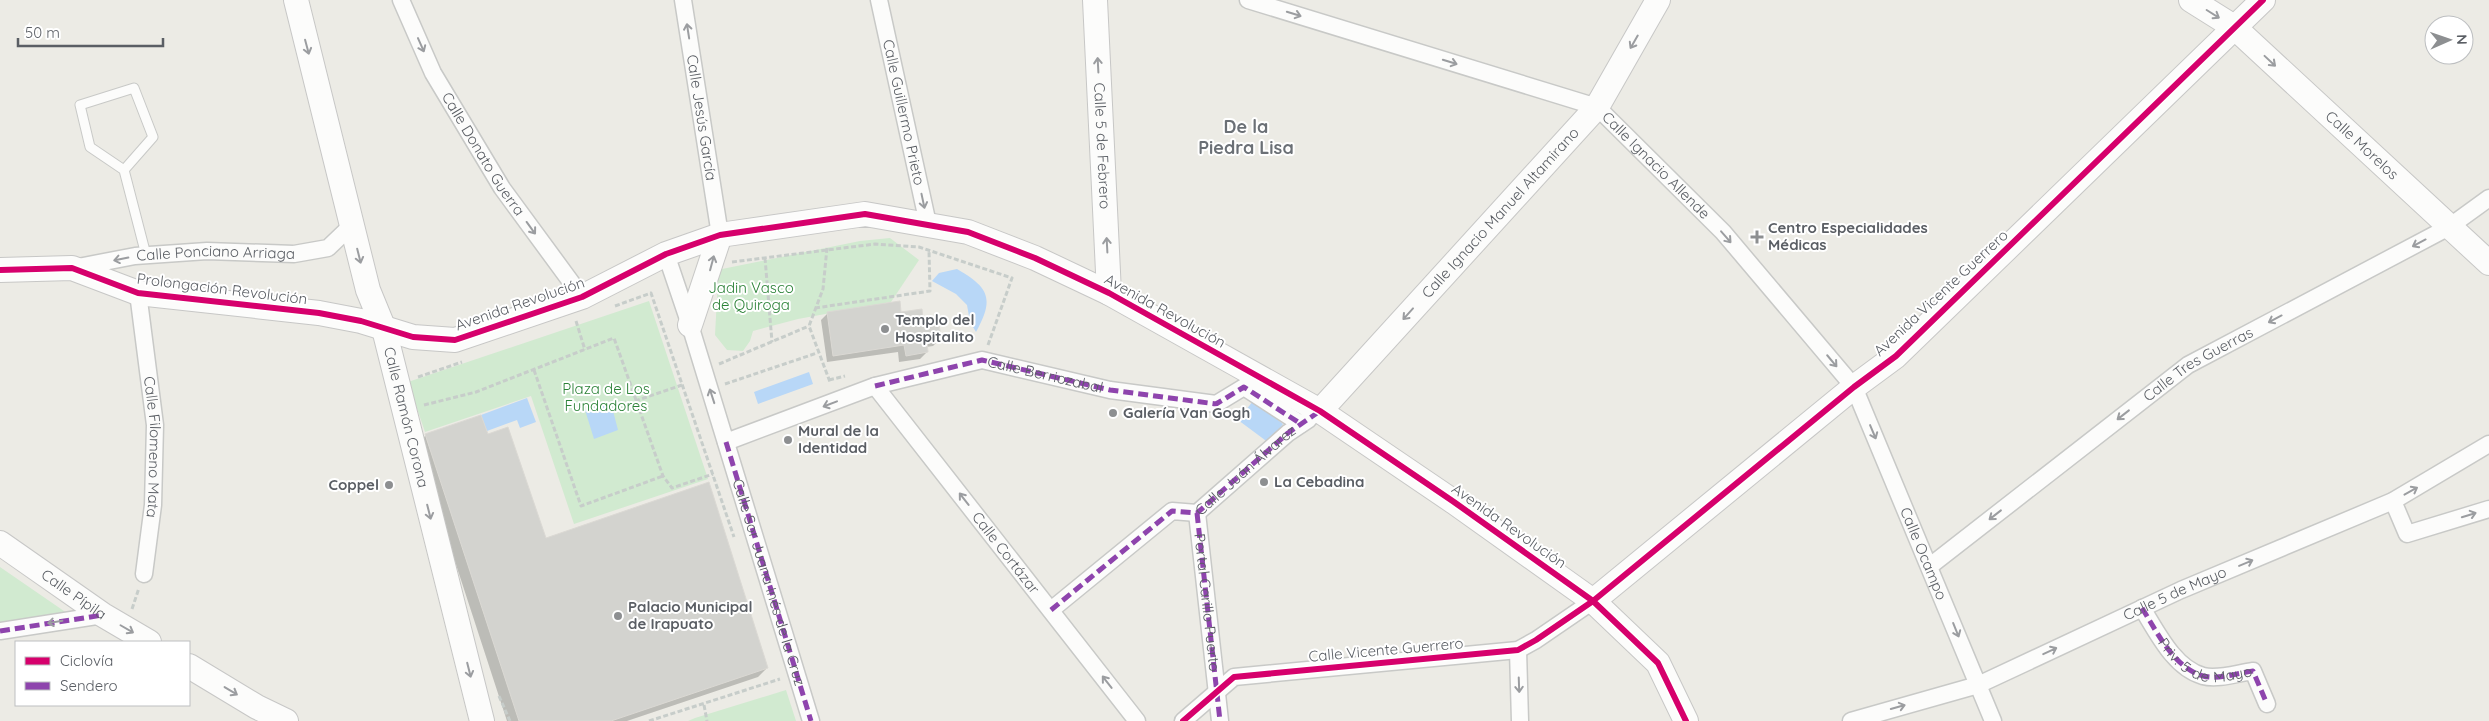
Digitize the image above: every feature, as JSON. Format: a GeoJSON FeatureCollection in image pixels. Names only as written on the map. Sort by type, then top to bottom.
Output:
{"type":"FeatureCollection","features":[{"type":"Feature","properties":{"kind":"street","name":"Calle Ramón Corona"},"geometry":{"type":"LineString","coordinates":[[296,0],[368,290],[384,329],[482,721]]}},
{"type":"Feature","properties":{"kind":"street","name":"Calle Donato Guerra"},"geometry":{"type":"LineString","coordinates":[[401,0],[433,73],[502,188],[582,297]]}},
{"type":"Feature","properties":{"kind":"street","name":"Calle Jesús García"},"geometry":{"type":"LineString","coordinates":[[683,0],[720,235]]}},
{"type":"Feature","properties":{"kind":"street","name":"Calle Guillermo Prieto"},"geometry":{"type":"LineString","coordinates":[[879,0],[928,224]]}},
{"type":"Feature","properties":{"kind":"street","name":"Calle 5 de Febrero"},"geometry":{"type":"LineString","coordinates":[[1095,0],[1109,293]]}},
{"type":"Feature","properties":{"kind":"street","name":"Calle Ignacio Allende"},"geometry":{"type":"LineString","coordinates":[[1248,0],[1597,107],[1722,232],[1854,386]]}},
{"type":"Feature","properties":{"kind":"street","name":"Calle Ignacio Manuel Altamirano"},"geometry":{"type":"LineString","coordinates":[[1311,418],[1597,107],[1658,0]]}},
{"type":"Feature","properties":{"kind":"street","name":"Calle Morelos"},"geometry":{"type":"LineString","coordinates":[[2191,0],[2234,27],[2489,263]]}},
{"type":"Feature","properties":{"kind":"street","name":"Avenida Vicente Guerrero"},"geometry":{"type":"LineString","coordinates":[[1593,601],[1854,386],[1896,356],[2263,0]]}},
{"type":"Feature","properties":{"kind":"street","name":"Calle Tres Guerras"},"geometry":{"type":"LineString","coordinates":[[1930,566],[2188,364],[2449,227],[2489,198]]}},
{"type":"Feature","properties":{"kind":"street","name":"Avenida Revolución"},"geometry":{"type":"LineString","coordinates":[[384,329],[413,337],[455,340],[582,297],[666,254],[720,235],[865,214],[968,232],[1035,258],[1109,293],[1311,418],[1454,502],[1593,601],[1658,663],[1686,721]]}},
{"type":"Feature","properties":{"kind":"street","name":"Calle Ponciano Arriaga"},"geometry":{"type":"LineString","coordinates":[[72,268],[146,255],[207,251],[294,254],[328,248],[352,225]]}},
{"type":"Feature","properties":{"kind":"street"},"geometry":{"type":"LineString","coordinates":[[690,324],[720,235]]}},
{"type":"Feature","properties":{"kind":"street","name":"Calle Sor Juana Inés de la Cruz"},"geometry":{"type":"LineString","coordinates":[[666,254],[690,324],[811,721]]}},
{"type":"Feature","properties":{"kind":"street","name":"Prolongación Revolución"},"geometry":{"type":"LineString","coordinates":[[0,270],[72,268],[138,293],[319,313],[361,321],[384,329]]}},
{"type":"Feature","properties":{"kind":"street","name":"Calle Filomeno Mata"},"geometry":{"type":"LineString","coordinates":[[138,293],[155,425],[153,505],[144,574]]}},
{"type":"Feature","properties":{"kind":"street","name":"Calle Berriozabal"},"geometry":{"type":"LineString","coordinates":[[726,442],[876,386],[982,360],[1110,390],[1216,404],[1244,388],[1311,418]]}},
{"type":"Feature","properties":{"kind":"street","name":"Calle Cortázar"},"geometry":{"type":"LineString","coordinates":[[876,386],[1137,721]]}},
{"type":"Feature","properties":{"kind":"street","name":"Calle Ocampo"},"geometry":{"type":"LineString","coordinates":[[1854,386],[1993,721]]}},
{"type":"Feature","properties":{"kind":"street","name":"Calle Juán Álvarez"},"geometry":{"type":"LineString","coordinates":[[1051,610],[1172,512],[1197,513],[1288,433],[1311,418]]}},
{"type":"Feature","properties":{"kind":"street","name":"Calle 5 de Mayo"},"geometry":{"type":"LineString","coordinates":[[1851,721],[1978,685],[2142,608],[2393,501],[2489,444]]}},
{"type":"Feature","properties":{"kind":"street"},"geometry":{"type":"LineString","coordinates":[[2393,501],[2407,534],[2489,509]]}},
{"type":"Feature","properties":{"kind":"street","name":"Portal Carillo Puerto"},"geometry":{"type":"LineString","coordinates":[[1197,513],[1215,692],[1220,721]]}},
{"type":"Feature","properties":{"kind":"street","name":"Calle Pípila"},"geometry":{"type":"LineString","coordinates":[[0,543],[103,615],[147,641]]}},
{"type":"Feature","properties":{"kind":"street","name":"Calle Vicente Guerrero"},"geometry":{"type":"LineString","coordinates":[[1182,721],[1234,677],[1518,650],[1593,601]]}},
{"type":"Feature","properties":{"kind":"street","name":"Priv. 5 de Mayo"},"geometry":{"type":"LineString","coordinates":[[2142,608],[2178,662],[2202,676],[2214,677],[2253,671],[2268,704]]}},
{"type":"Feature","properties":{"kind":"street"},"geometry":{"type":"LineString","coordinates":[[0,631],[103,615]]}},
{"type":"Feature","properties":{"kind":"street"},"geometry":{"type":"LineString","coordinates":[[1518,650],[1520,721]]}},
{"type":"Feature","properties":{"kind":"street"},"geometry":{"type":"LineString","coordinates":[[190,667],[257,707],[286,721]]}},
{"type":"Feature","properties":{"kind":"lane"},"geometry":{"type":"LineString","coordinates":[[124,170],[153,136],[134,88],[80,105],[90,147],[124,170],[146,255]]}},
{"type":"Feature","properties":{"kind":"path"},"geometry":{"type":"LineString","coordinates":[[711,265],[828,248],[875,244],[919,247],[1012,278],[982,360]]}},
{"type":"Feature","properties":{"kind":"path"},"geometry":{"type":"LineString","coordinates":[[828,248],[823,289],[808,326],[817,353],[838,400]]}},
{"type":"Feature","properties":{"kind":"path"},"geometry":{"type":"LineString","coordinates":[[814,308],[930,291],[929,251]]}},
{"type":"Feature","properties":{"kind":"path"},"geometry":{"type":"LineString","coordinates":[[765,258],[772,342]]}},
{"type":"Feature","properties":{"kind":"path"},"geometry":{"type":"LineString","coordinates":[[651,292],[735,540]]}},
{"type":"Feature","properties":{"kind":"path"},"geometry":{"type":"LineString","coordinates":[[576,321],[585,350]]}},
{"type":"Feature","properties":{"kind":"path"},"geometry":{"type":"LineString","coordinates":[[703,370],[808,326]]}},
{"type":"Feature","properties":{"kind":"path"},"geometry":{"type":"LineString","coordinates":[[418,406],[476,392],[614,338],[663,476],[672,488],[713,474]]}},
{"type":"Feature","properties":{"kind":"path"},"geometry":{"type":"LineString","coordinates":[[710,390],[817,353]]}},
{"type":"Feature","properties":{"kind":"path"},"geometry":{"type":"LineString","coordinates":[[534,370],[581,506],[663,476]]}},
{"type":"Feature","properties":{"kind":"path"},"geometry":{"type":"LineString","coordinates":[[635,401],[682,385]]}},
{"type":"Feature","properties":{"kind":"path"},"geometry":{"type":"LineString","coordinates":[[126,628],[144,574]]}},
{"type":"Feature","properties":{"kind":"path"},"geometry":{"type":"LineString","coordinates":[[649,721],[704,706],[780,679],[778,670]]}},
{"type":"Feature","properties":{"kind":"path"},"geometry":{"type":"LineString","coordinates":[[704,706],[707,721]]}},
{"type":"Feature","properties":{"kind":"green space","name":"Jadin Vasco de Quiroga"},"geometry":{"type":"Polygon","coordinates":[[[890,238],[919,260],[891,302],[798,319],[753,331],[750,341],[743,351],[727,350],[715,335],[718,279],[722,269],[860,241],[890,238]]]}},
{"type":"Feature","properties":{"kind":"green space","name":"Plaza de Los Fundadores"},"geometry":{"type":"Polygon","coordinates":[[[649,301],[708,479],[574,524],[531,396],[425,432],[408,382],[649,301]]]}},
{"type":"Feature","properties":{"kind":"green space"},"geometry":{"type":"Polygon","coordinates":[[[0,567],[77,620],[0,633],[0,567]]]}},
{"type":"Feature","properties":{"kind":"green space"},"geometry":{"type":"Polygon","coordinates":[[[786,690],[796,721],[688,721],[695,718],[786,690]]]}},
{"type":"Feature","properties":{"kind":"water"},"geometry":{"type":"Polygon","coordinates":[[[957,269],[976,282],[986,295],[985,311],[976,332],[970,322],[967,305],[956,294],[932,281],[939,273],[957,269]]]}},
{"type":"Feature","properties":{"kind":"water"},"geometry":{"type":"Polygon","coordinates":[[[809,372],[813,384],[758,404],[754,392],[809,372]]]}},
{"type":"Feature","properties":{"kind":"water"},"geometry":{"type":"Polygon","coordinates":[[[527,398],[536,422],[520,428],[517,420],[487,431],[481,415],[527,398]]]}},
{"type":"Feature","properties":{"kind":"water"},"geometry":{"type":"Polygon","coordinates":[[[1253,401],[1283,424],[1269,443],[1238,420],[1253,401]]]}},
{"type":"Feature","properties":{"kind":"water"},"geometry":{"type":"Polygon","coordinates":[[[611,403],[618,430],[594,439],[585,410],[611,403]]]}},
{"type":"Feature","properties":{"kind":"building","name":"Templo del Hospitalito"},"geometry":{"type":"Polygon","coordinates":[[[900,301],[901,312],[922,309],[923,319],[938,317],[941,339],[927,342],[928,352],[906,356],[904,345],[833,356],[827,312],[900,301]]]}},
{"type":"Feature","properties":{"kind":"building","name":"Palacio Municipal de Irapuato"},"geometry":{"type":"Polygon","coordinates":[[[481,415],[488,434],[508,427],[546,538],[709,482],[768,668],[611,721],[519,721],[425,434],[481,415]]]}},
{"type":"Feature","properties":{"kind":"marked path"},"geometry":{"type":"LineString","coordinates":[[875,386],[982,360],[1110,390],[1216,404],[1244,387],[1301,424]]}},
{"type":"Feature","properties":{"kind":"marked path"},"geometry":{"type":"LineString","coordinates":[[1051,610],[1172,511],[1197,513],[1288,433],[1320,411]]}},
{"type":"Feature","properties":{"kind":"marked path"},"geometry":{"type":"LineString","coordinates":[[726,442],[811,721]]}},
{"type":"Feature","properties":{"kind":"marked path"},"geometry":{"type":"LineString","coordinates":[[1197,513],[1220,721]]}},
{"type":"Feature","properties":{"kind":"marked path"},"geometry":{"type":"LineString","coordinates":[[2142,608],[2167,648],[2183,665],[2193,672],[2209,677],[2221,677],[2253,671],[2267,704]]}},
{"type":"Feature","properties":{"kind":"marked path"},"geometry":{"type":"LineString","coordinates":[[0,631],[103,615]]}},
{"type":"Feature","properties":{"kind":"cycle path"},"geometry":{"type":"LineString","coordinates":[[1183,721],[1234,677],[1518,650],[1536,640],[1593,601],[1854,387],[1896,356],[2263,0]]}},
{"type":"Feature","properties":{"kind":"cycle path"},"geometry":{"type":"LineString","coordinates":[[0,270],[72,268],[138,293],[319,313],[361,321],[413,337],[455,340],[582,297],[666,254],[720,235],[865,214],[968,232],[1035,258],[1109,293],[1320,411],[1454,502],[1593,601],[1658,663],[1686,721]]}},
{"type":"Feature","properties":{"kind":"place","name":"Centro Especialidades Médicas"},"geometry":{"type":"Point","coordinates":[1757,237]}},
{"type":"Feature","properties":{"kind":"place","name":"Templo del Hospitalito"},"geometry":{"type":"Point","coordinates":[885,329]}},
{"type":"Feature","properties":{"kind":"place","name":"Galería Van Gogh"},"geometry":{"type":"Point","coordinates":[1113,413]}},
{"type":"Feature","properties":{"kind":"place","name":"Mural de la Identidad"},"geometry":{"type":"Point","coordinates":[788,440]}},
{"type":"Feature","properties":{"kind":"place","name":"La Cebadina"},"geometry":{"type":"Point","coordinates":[1264,482]}},
{"type":"Feature","properties":{"kind":"place","name":"Coppel"},"geometry":{"type":"Point","coordinates":[389,485]}},
{"type":"Feature","properties":{"kind":"place","name":"Palacio Municipal de Irapuato"},"geometry":{"type":"Point","coordinates":[618,616]}},
{"type":"Feature","properties":{"kind":"district","name":"De la Piedra Lisa"},"geometry":{"type":"Point","coordinates":[1246,137]}}]}
